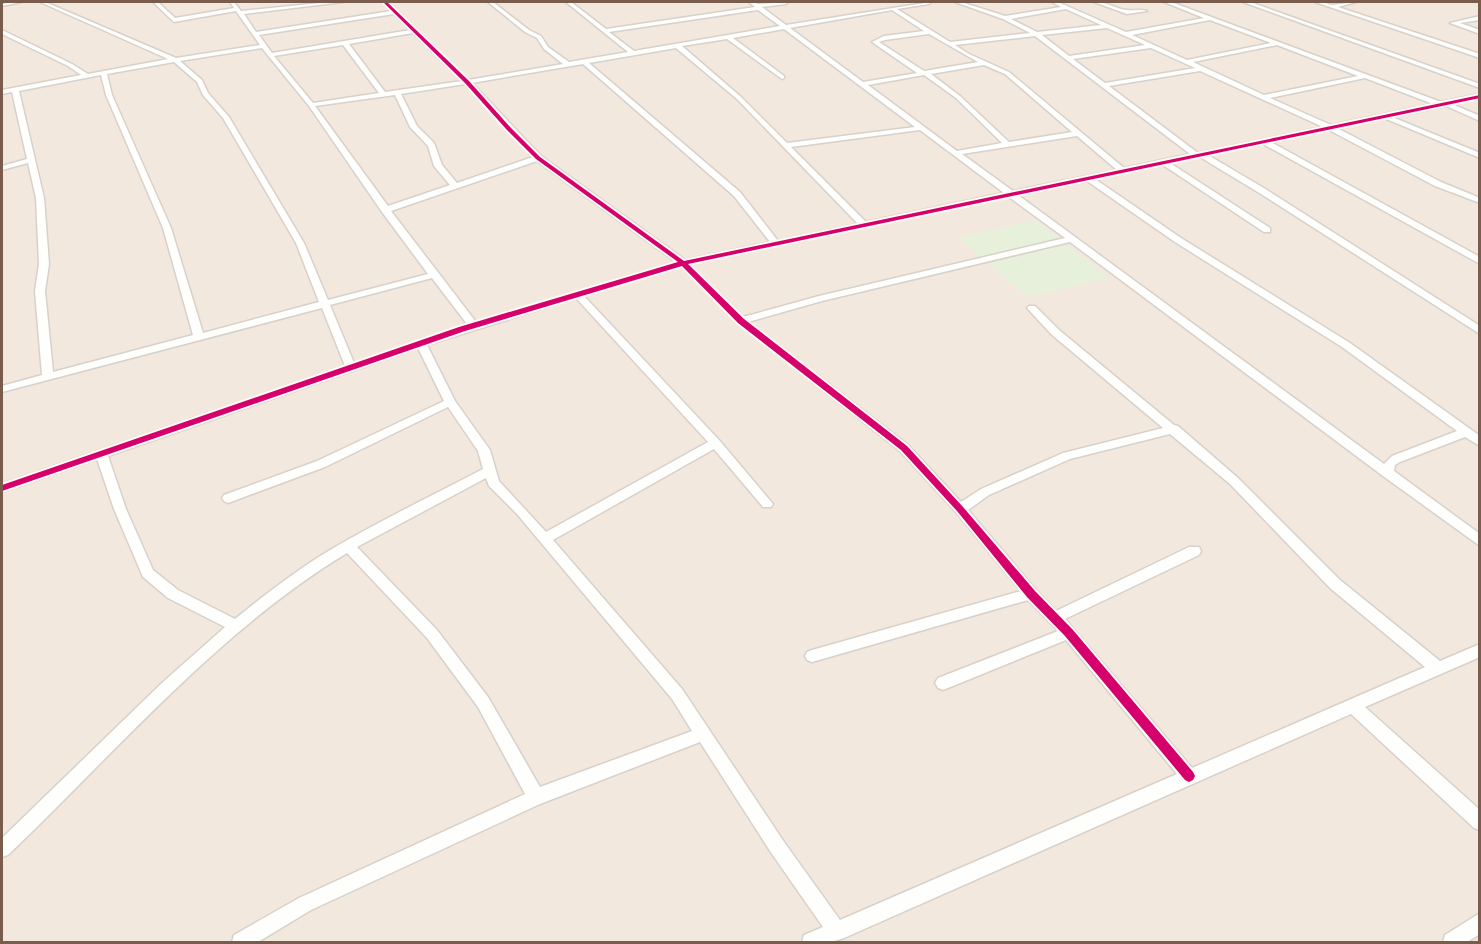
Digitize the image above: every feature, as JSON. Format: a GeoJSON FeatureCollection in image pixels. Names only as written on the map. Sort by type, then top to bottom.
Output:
{"type":"FeatureCollection","features":[{"type":"Feature","properties":{"kind":"street"},"geometry":{"type":"LineString","coordinates":[[2,5],[19,2]]}},
{"type":"Feature","properties":{"kind":"street"},"geometry":{"type":"LineString","coordinates":[[42,2],[176,60],[200,81],[204,94],[226,117],[300,243],[351,368]]}},
{"type":"Feature","properties":{"kind":"street"},"geometry":{"type":"LineString","coordinates":[[155,2],[174,20],[239,11],[340,2]]}},
{"type":"Feature","properties":{"kind":"street"},"geometry":{"type":"LineString","coordinates":[[232,2],[263,46],[311,105],[385,210],[474,326]]}},
{"type":"Feature","properties":{"kind":"street"},"geometry":{"type":"LineString","coordinates":[[385,2],[467,82],[508,129],[538,158],[683,263],[741,321],[904,448],[960,509],[1031,594],[1069,633],[1190,776]]}},
{"type":"Feature","properties":{"kind":"street"},"geometry":{"type":"LineString","coordinates":[[490,2],[526,31],[539,36],[546,48],[567,64]]}},
{"type":"Feature","properties":{"kind":"street"},"geometry":{"type":"LineString","coordinates":[[568,2],[632,53]]}},
{"type":"Feature","properties":{"kind":"street"},"geometry":{"type":"LineString","coordinates":[[606,32],[756,5],[786,2]]}},
{"type":"Feature","properties":{"kind":"street"},"geometry":{"type":"LineString","coordinates":[[311,105],[467,82],[929,2]]}},
{"type":"Feature","properties":{"kind":"street"},"geometry":{"type":"LineString","coordinates":[[957,2],[1005,18],[1038,35],[1199,156],[1264,192],[1479,331]]}},
{"type":"Feature","properties":{"kind":"street"},"geometry":{"type":"LineString","coordinates":[[1055,2],[1331,128],[1438,184],[1479,201]]}},
{"type":"Feature","properties":{"kind":"street"},"geometry":{"type":"LineString","coordinates":[[1097,2],[1117,10],[1134,13],[1144,11]]}},
{"type":"Feature","properties":{"kind":"street"},"geometry":{"type":"LineString","coordinates":[[1167,2],[1479,119]]}},
{"type":"Feature","properties":{"kind":"street"},"geometry":{"type":"LineString","coordinates":[[1246,2],[1479,86]]}},
{"type":"Feature","properties":{"kind":"street"},"geometry":{"type":"LineString","coordinates":[[1318,2],[1479,56]]}},
{"type":"Feature","properties":{"kind":"street"},"geometry":{"type":"LineString","coordinates":[[1333,6],[1354,2]]}},
{"type":"Feature","properties":{"kind":"street"},"geometry":{"type":"LineString","coordinates":[[756,5],[1479,541]]}},
{"type":"Feature","properties":{"kind":"street"},"geometry":{"type":"LineString","coordinates":[[1005,18],[1068,7]]}},
{"type":"Feature","properties":{"kind":"street"},"geometry":{"type":"LineString","coordinates":[[892,8],[948,44],[1007,73],[1124,172]]}},
{"type":"Feature","properties":{"kind":"street"},"geometry":{"type":"LineString","coordinates":[[1107,12],[1117,10]]}},
{"type":"Feature","properties":{"kind":"street"},"geometry":{"type":"LineString","coordinates":[[254,34],[396,12]]}},
{"type":"Feature","properties":{"kind":"street"},"geometry":{"type":"LineString","coordinates":[[1087,15],[1097,14]]}},
{"type":"Feature","properties":{"kind":"street"},"geometry":{"type":"LineString","coordinates":[[1127,34],[1211,18]]}},
{"type":"Feature","properties":{"kind":"street"},"geometry":{"type":"LineString","coordinates":[[1479,18],[1453,23],[1479,32]]}},
{"type":"Feature","properties":{"kind":"street"},"geometry":{"type":"LineString","coordinates":[[948,44],[1109,26]]}},
{"type":"Feature","properties":{"kind":"street"},"geometry":{"type":"LineString","coordinates":[[270,55],[416,31]]}},
{"type":"Feature","properties":{"kind":"street"},"geometry":{"type":"LineString","coordinates":[[2,32],[70,65],[87,76]]}},
{"type":"Feature","properties":{"kind":"street"},"geometry":{"type":"LineString","coordinates":[[928,32],[884,38],[875,42],[958,97],[1008,145]]}},
{"type":"Feature","properties":{"kind":"street"},"geometry":{"type":"LineString","coordinates":[[727,36],[782,77]]}},
{"type":"Feature","properties":{"kind":"street"},"geometry":{"type":"LineString","coordinates":[[345,43],[383,94]]}},
{"type":"Feature","properties":{"kind":"street"},"geometry":{"type":"LineString","coordinates":[[1186,62],[1280,43]]}},
{"type":"Feature","properties":{"kind":"street"},"geometry":{"type":"LineString","coordinates":[[677,45],[739,98],[864,225]]}},
{"type":"Feature","properties":{"kind":"street"},"geometry":{"type":"LineString","coordinates":[[1068,58],[1151,45]]}},
{"type":"Feature","properties":{"kind":"street"},"geometry":{"type":"LineString","coordinates":[[2,92],[103,72],[263,46]]}},
{"type":"Feature","properties":{"kind":"street"},"geometry":{"type":"LineString","coordinates":[[583,61],[736,194],[776,243]]}},
{"type":"Feature","properties":{"kind":"street"},"geometry":{"type":"LineString","coordinates":[[862,84],[986,63]]}},
{"type":"Feature","properties":{"kind":"street"},"geometry":{"type":"LineString","coordinates":[[1102,85],[1200,69]]}},
{"type":"Feature","properties":{"kind":"street"},"geometry":{"type":"LineString","coordinates":[[103,72],[109,95],[167,228],[199,338]]}},
{"type":"Feature","properties":{"kind":"street"},"geometry":{"type":"LineString","coordinates":[[1263,97],[1367,76]]}},
{"type":"Feature","properties":{"kind":"street"},"geometry":{"type":"LineString","coordinates":[[15,89],[40,198],[44,247],[40,291],[48,378]]}},
{"type":"Feature","properties":{"kind":"street"},"geometry":{"type":"LineString","coordinates":[[397,92],[414,127],[431,145],[438,166],[455,186]]}},
{"type":"Feature","properties":{"kind":"street"},"geometry":{"type":"LineString","coordinates":[[2,488],[421,343],[683,263],[1479,96]]}},
{"type":"Feature","properties":{"kind":"street"},"geometry":{"type":"LineString","coordinates":[[1387,117],[1479,156]]}},
{"type":"Feature","properties":{"kind":"street"},"geometry":{"type":"LineString","coordinates":[[786,144],[922,128]]}},
{"type":"Feature","properties":{"kind":"street"},"geometry":{"type":"LineString","coordinates":[[956,153],[1080,133]]}},
{"type":"Feature","properties":{"kind":"street"},"geometry":{"type":"LineString","coordinates":[[1266,142],[1479,261]]}},
{"type":"Feature","properties":{"kind":"street"},"geometry":{"type":"LineString","coordinates":[[385,210],[538,158]]}},
{"type":"Feature","properties":{"kind":"street"},"geometry":{"type":"LineString","coordinates":[[2,168],[32,160]]}},
{"type":"Feature","properties":{"kind":"street"},"geometry":{"type":"LineString","coordinates":[[1165,163],[1267,230]]}},
{"type":"Feature","properties":{"kind":"street"},"geometry":{"type":"LineString","coordinates":[[1090,179],[1178,240],[1347,345],[1479,442]]}},
{"type":"Feature","properties":{"kind":"street"},"geometry":{"type":"LineString","coordinates":[[741,321],[819,299],[1073,239]]}},
{"type":"Feature","properties":{"kind":"street"},"geometry":{"type":"LineString","coordinates":[[2,389],[434,275]]}},
{"type":"Feature","properties":{"kind":"street"},"geometry":{"type":"LineString","coordinates":[[578,295],[715,442],[766,504]]}},
{"type":"Feature","properties":{"kind":"street"},"geometry":{"type":"LineString","coordinates":[[1032,308],[1055,332],[1234,481],[1335,584],[1438,668]]}},
{"type":"Feature","properties":{"kind":"street"},"geometry":{"type":"LineString","coordinates":[[421,343],[450,402],[484,450],[493,483],[677,694],[778,848],[837,931]]}},
{"type":"Feature","properties":{"kind":"street"},"geometry":{"type":"LineString","coordinates":[[228,498],[321,464],[450,402]]}},
{"type":"Feature","properties":{"kind":"street"},"geometry":{"type":"LineString","coordinates":[[960,509],[985,492],[1067,456],[1174,429]]}},
{"type":"Feature","properties":{"kind":"street"},"geometry":{"type":"LineString","coordinates":[[1387,472],[1390,463],[1396,459],[1466,432]]}},
{"type":"Feature","properties":{"kind":"street"},"geometry":{"type":"LineString","coordinates":[[544,539],[715,442]]}},
{"type":"Feature","properties":{"kind":"street"},"geometry":{"type":"LineString","coordinates":[[101,453],[120,509],[148,573],[173,594],[237,626]]}},
{"type":"Feature","properties":{"kind":"street"},"geometry":{"type":"LineString","coordinates":[[2,849],[237,626],[274,595],[320,563],[489,471]]}},
{"type":"Feature","properties":{"kind":"street"},"geometry":{"type":"LineString","coordinates":[[350,547],[439,642],[483,702],[536,797]]}},
{"type":"Feature","properties":{"kind":"street"},"geometry":{"type":"LineString","coordinates":[[1054,618],[1194,551]]}},
{"type":"Feature","properties":{"kind":"street"},"geometry":{"type":"LineString","coordinates":[[812,656],[1031,594]]}},
{"type":"Feature","properties":{"kind":"street"},"geometry":{"type":"LineString","coordinates":[[944,683],[1069,633]]}},
{"type":"Feature","properties":{"kind":"street"},"geometry":{"type":"LineString","coordinates":[[811,942],[1479,650]]}},
{"type":"Feature","properties":{"kind":"street"},"geometry":{"type":"LineString","coordinates":[[1352,705],[1479,822]]}},
{"type":"Feature","properties":{"kind":"street"},"geometry":{"type":"LineString","coordinates":[[242,942],[305,904],[536,797],[703,734]]}},
{"type":"Feature","properties":{"kind":"street"},"geometry":{"type":"LineString","coordinates":[[1452,942],[1479,922]]}},
{"type":"Feature","properties":{"kind":"shaded area"},"geometry":{"type":"Polygon","coordinates":[[[2,2],[1479,2],[1479,942],[2,942],[2,2]]]}},
{"type":"Feature","properties":{"kind":"green space"},"geometry":{"type":"Polygon","coordinates":[[[1036,220],[1109,278],[1027,297],[958,238],[1036,220]]]}},
{"type":"Feature","properties":{"kind":"cycle path"},"geometry":{"type":"LineString","coordinates":[[385,2],[467,82],[538,158],[683,263],[741,321],[904,448],[960,509],[1031,594],[1069,633],[1189,776]]}},
{"type":"Feature","properties":{"kind":"cycle path"},"geometry":{"type":"LineString","coordinates":[[2,488],[462,329],[683,263],[1480,96]]}}]}
